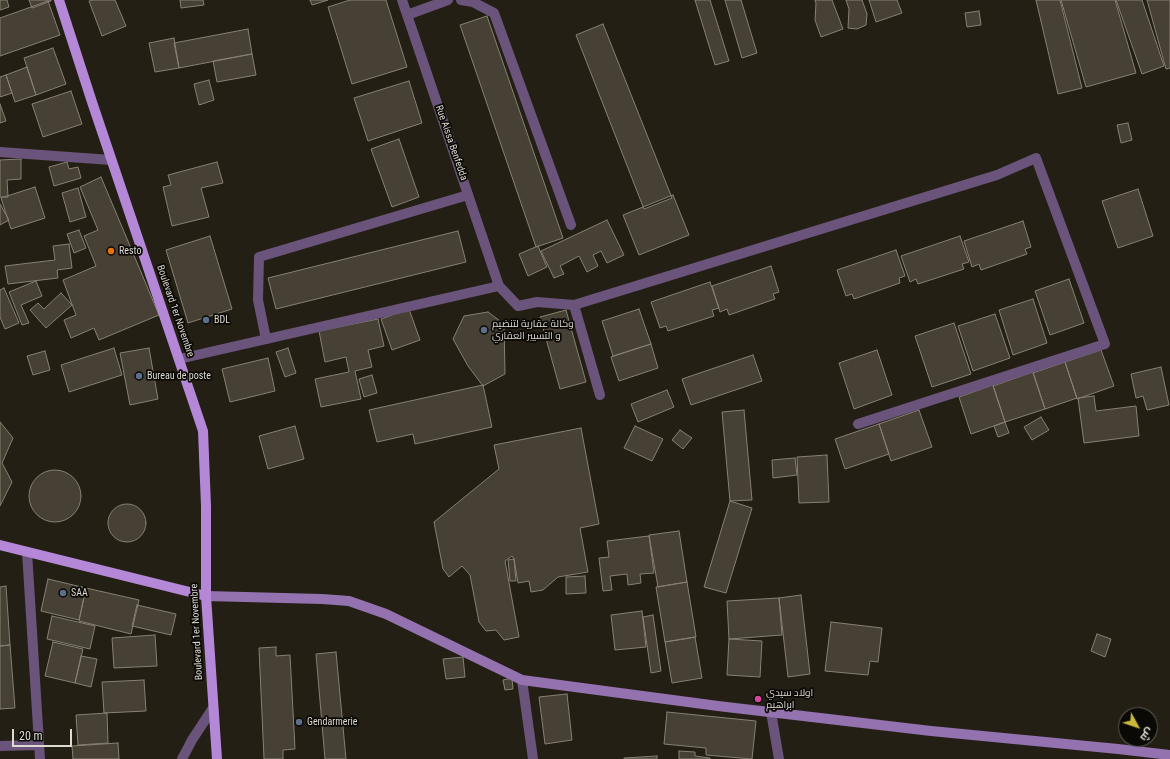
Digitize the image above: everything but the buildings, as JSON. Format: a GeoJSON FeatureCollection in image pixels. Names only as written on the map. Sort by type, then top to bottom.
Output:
{"type":"FeatureCollection","features":[{"type":"Feature","properties":{"kind":"main road","name":"Boulevard 1er Novembre"},"geometry":{"type":"LineString","coordinates":[[59,0],[111,160],[203,431],[206,506],[206,596],[217,759]]}},
{"type":"Feature","properties":{"kind":"main road"},"geometry":{"type":"LineString","coordinates":[[0,545],[206,596],[349,601],[386,614],[522,680],[931,731],[1170,755]]}},
{"type":"Feature","properties":{"kind":"street","name":"Rue Aissa Benfedda"},"geometry":{"type":"LineString","coordinates":[[402,0],[500,286]]}},
{"type":"Feature","properties":{"kind":"street"},"geometry":{"type":"LineString","coordinates":[[407,15],[448,0]]}},
{"type":"Feature","properties":{"kind":"street"},"geometry":{"type":"LineString","coordinates":[[461,0],[473,2],[494,13],[571,225]]}},
{"type":"Feature","properties":{"kind":"street"},"geometry":{"type":"LineString","coordinates":[[0,152],[111,160]]}},
{"type":"Feature","properties":{"kind":"street"},"geometry":{"type":"LineString","coordinates":[[179,359],[500,286],[518,306],[538,302],[574,305],[997,176],[1036,158],[1105,344],[858,424]]}},
{"type":"Feature","properties":{"kind":"street"},"geometry":{"type":"LineString","coordinates":[[266,339],[258,300],[259,257],[468,195]]}},
{"type":"Feature","properties":{"kind":"street"},"geometry":{"type":"LineString","coordinates":[[574,305],[600,395]]}},
{"type":"Feature","properties":{"kind":"street"},"geometry":{"type":"LineString","coordinates":[[27,552],[40,759]]}},
{"type":"Feature","properties":{"kind":"street"},"geometry":{"type":"LineString","coordinates":[[522,680],[533,759]]}},
{"type":"Feature","properties":{"kind":"street"},"geometry":{"type":"LineString","coordinates":[[182,759],[192,740],[213,708]]}},
{"type":"Feature","properties":{"kind":"street"},"geometry":{"type":"LineString","coordinates":[[771,712],[779,759]]}},
{"type":"Feature","properties":{"kind":"street"},"geometry":{"type":"LineString","coordinates":[[0,746],[38,745]]}},
{"type":"Feature","properties":{"kind":"place","name":"Resto"},"geometry":{"type":"Point","coordinates":[111,251]}},
{"type":"Feature","properties":{"kind":"place","name":"BDL"},"geometry":{"type":"Point","coordinates":[206,320]}},
{"type":"Feature","properties":{"kind":"place","name":"وكالة عقارية لتنضيم و التسيير العقاري"},"geometry":{"type":"Point","coordinates":[484,330]}},
{"type":"Feature","properties":{"kind":"place","name":"Bureau de poste"},"geometry":{"type":"Point","coordinates":[139,376]}},
{"type":"Feature","properties":{"kind":"place","name":"SAA"},"geometry":{"type":"Point","coordinates":[63,593]}},
{"type":"Feature","properties":{"kind":"place","name":"اولاد سيدي ابراهيم"},"geometry":{"type":"Point","coordinates":[758,699]}},
{"type":"Feature","properties":{"kind":"place","name":"Gendarmerie"},"geometry":{"type":"Point","coordinates":[299,722]}}]}
